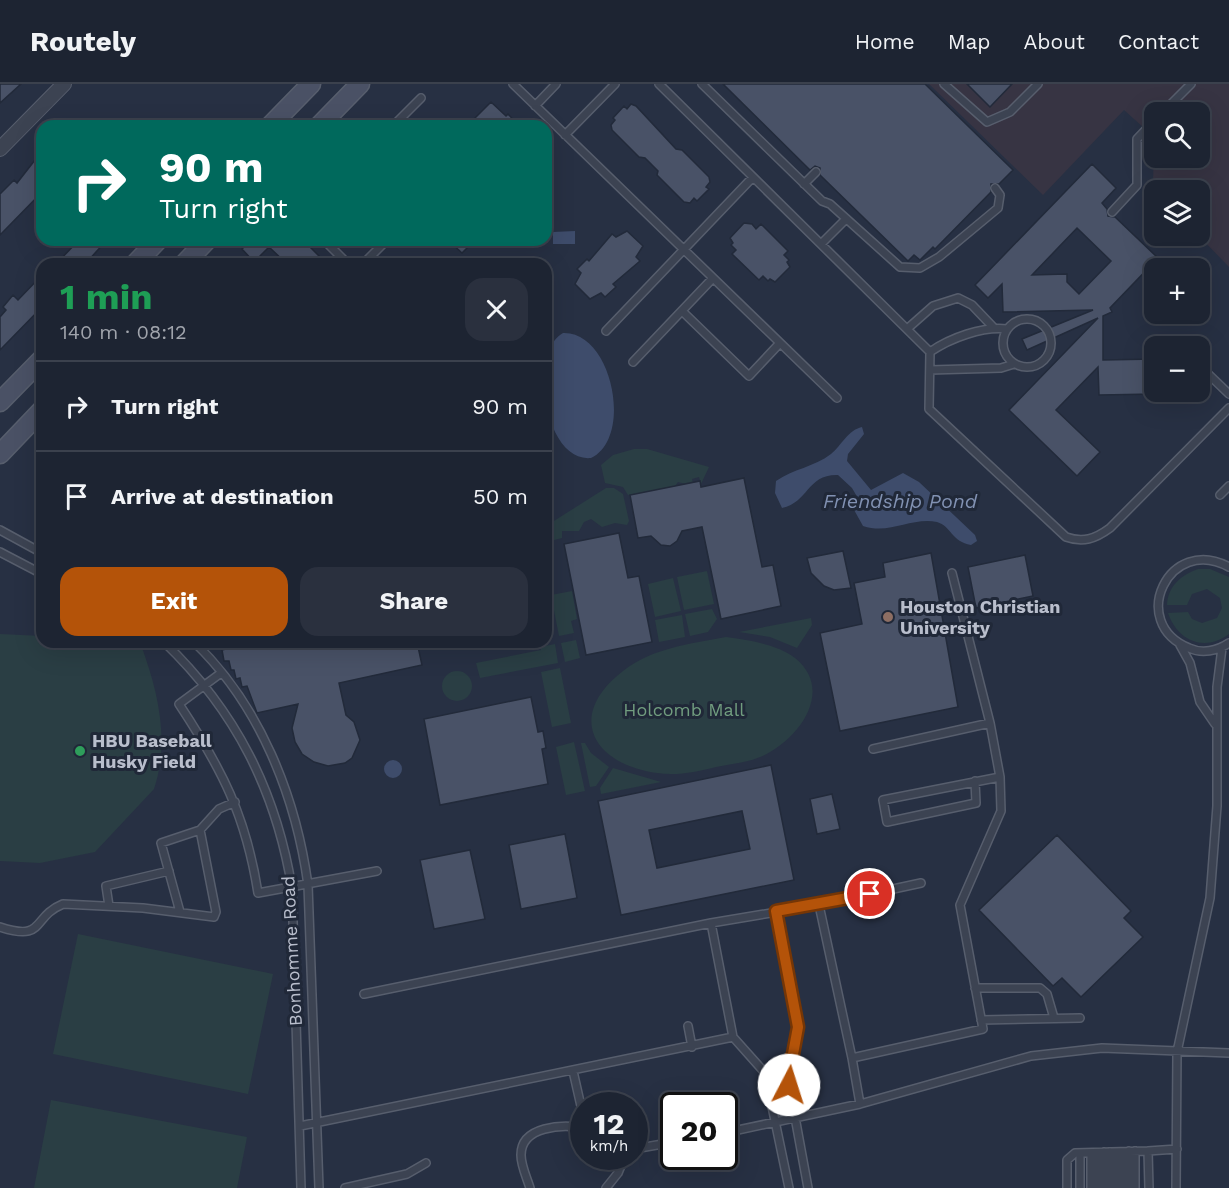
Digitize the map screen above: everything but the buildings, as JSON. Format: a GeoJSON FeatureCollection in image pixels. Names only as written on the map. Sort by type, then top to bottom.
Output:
{"type":"FeatureCollection","features":[{"type":"Feature","properties":{"kind":"main road"},"geometry":{"type":"LineString","coordinates":[[276,120],[311,84]]}},
{"type":"Feature","properties":{"kind":"main road"},"geometry":{"type":"LineString","coordinates":[[325,120],[360,84]]}},
{"type":"Feature","properties":{"kind":"main road"},"geometry":{"type":"LineString","coordinates":[[141,258],[152,246]]}},
{"type":"Feature","properties":{"kind":"main road"},"geometry":{"type":"LineString","coordinates":[[190,258],[201,246]]}},
{"type":"Feature","properties":{"kind":"main road"},"geometry":{"type":"LineString","coordinates":[[0,402],[36,365]]}},
{"type":"Feature","properties":{"kind":"main road"},"geometry":{"type":"LineString","coordinates":[[0,454],[36,416]]}},
{"type":"Feature","properties":{"kind":"street"},"geometry":{"type":"LineString","coordinates":[[0,149],[64,84]]}},
{"type":"Feature","properties":{"kind":"lane"},"geometry":{"type":"LineString","coordinates":[[513,84],[549,120]]}},
{"type":"Feature","properties":{"kind":"lane"},"geometry":{"type":"LineString","coordinates":[[535,106],[556,84]]}},
{"type":"Feature","properties":{"kind":"lane"},"geometry":{"type":"LineString","coordinates":[[565,135],[615,84]]}},
{"type":"Feature","properties":{"kind":"lane"},"geometry":{"type":"LineString","coordinates":[[659,84],[930,352],[929,409],[1066,537],[1081,541],[1110,528],[1229,408]]}},
{"type":"Feature","properties":{"kind":"lane"},"geometry":{"type":"LineString","coordinates":[[702,84],[804,184],[900,267],[921,268],[939,257],[998,208],[1000,195],[995,188]]}},
{"type":"Feature","properties":{"kind":"lane"},"geometry":{"type":"LineString","coordinates":[[944,84],[987,122],[1010,112],[1038,84]]}},
{"type":"Feature","properties":{"kind":"lane"},"geometry":{"type":"LineString","coordinates":[[1173,102],[1191,84]]}},
{"type":"Feature","properties":{"kind":"lane"},"geometry":{"type":"LineString","coordinates":[[399,120],[421,98]]}},
{"type":"Feature","properties":{"kind":"lane"},"geometry":{"type":"LineString","coordinates":[[552,122],[837,398]]}},
{"type":"Feature","properties":{"kind":"lane"},"geometry":{"type":"LineString","coordinates":[[1112,212],[1137,185],[1137,139],[1144,132]]}},
{"type":"Feature","properties":{"kind":"lane"},"geometry":{"type":"LineString","coordinates":[[804,184],[816,171]]}},
{"type":"Feature","properties":{"kind":"lane"},"geometry":{"type":"LineString","coordinates":[[606,331],[753,177]]}},
{"type":"Feature","properties":{"kind":"lane"},"geometry":{"type":"LineString","coordinates":[[821,244],[846,219]]}},
{"type":"Feature","properties":{"kind":"lane"},"geometry":{"type":"LineString","coordinates":[[330,246],[342,258]]}},
{"type":"Feature","properties":{"kind":"lane"},"geometry":{"type":"LineString","coordinates":[[368,258],[379,246]]}},
{"type":"Feature","properties":{"kind":"lane"},"geometry":{"type":"LineString","coordinates":[[633,362],[713,278]]}},
{"type":"Feature","properties":{"kind":"lane"},"geometry":{"type":"LineString","coordinates":[[907,330],[933,306],[958,298],[972,305],[993,327]]}},
{"type":"Feature","properties":{"kind":"lane"},"geometry":{"type":"LineString","coordinates":[[682,311],[749,376],[780,343]]}},
{"type":"Feature","properties":{"kind":"lane"},"geometry":{"type":"LineString","coordinates":[[930,370],[1001,368],[1014,364],[1030,367],[1044,360],[1049,353],[1051,338],[1047,330],[1035,320],[1019,320],[1007,329],[1002,344],[1004,352],[1014,364]]}},
{"type":"Feature","properties":{"kind":"lane"},"geometry":{"type":"LineString","coordinates":[[930,352],[942,344],[993,327],[1007,329]]}},
{"type":"Feature","properties":{"kind":"lane"},"geometry":{"type":"LineString","coordinates":[[1210,376],[1229,394]]}},
{"type":"Feature","properties":{"kind":"lane"},"geometry":{"type":"LineString","coordinates":[[1220,495],[1229,486]]}},
{"type":"Feature","properties":{"kind":"lane"},"geometry":{"type":"LineString","coordinates":[[0,530],[36,551]]}},
{"type":"Feature","properties":{"kind":"lane"},"geometry":{"type":"LineString","coordinates":[[0,552],[36,570]]}},
{"type":"Feature","properties":{"kind":"lane"},"geometry":{"type":"LineString","coordinates":[[1229,567],[1219,562],[1203,559],[1188,562],[1174,570],[1164,581],[1159,595],[1160,616],[1169,636],[1180,645],[1194,650],[1208,651],[1222,648],[1229,643]]}},
{"type":"Feature","properties":{"kind":"lane"},"geometry":{"type":"LineString","coordinates":[[852,1058],[983,1029],[960,905],[1001,811],[1000,777],[990,723],[952,573]]}},
{"type":"Feature","properties":{"kind":"lane"},"geometry":{"type":"LineString","coordinates":[[1180,645],[1190,663],[1200,702],[1215,724]]}},
{"type":"Feature","properties":{"kind":"lane","name":"Bonhomme Road"},"geometry":{"type":"LineString","coordinates":[[170,648],[206,685],[242,738],[268,795],[285,847],[291,888],[302,1188]]}},
{"type":"Feature","properties":{"kind":"lane","name":"Bonhomme Road"},"geometry":{"type":"LineString","coordinates":[[199,648],[221,673],[247,710],[277,765],[302,841],[308,885],[319,1188]]}},
{"type":"Feature","properties":{"kind":"lane"},"geometry":{"type":"LineString","coordinates":[[1176,1188],[1177,1052],[1210,898],[1217,806],[1215,724],[1222,648]]}},
{"type":"Feature","properties":{"kind":"lane"},"geometry":{"type":"LineString","coordinates":[[221,673],[179,704],[204,741],[235,802],[252,853],[258,894],[377,871]]}},
{"type":"Feature","properties":{"kind":"lane"},"geometry":{"type":"LineString","coordinates":[[873,748],[990,723]]}},
{"type":"Feature","properties":{"kind":"lane"},"geometry":{"type":"LineString","coordinates":[[975,781],[976,803],[887,822],[883,800],[975,781],[1000,777]]}},
{"type":"Feature","properties":{"kind":"lane"},"geometry":{"type":"LineString","coordinates":[[180,912],[161,843],[200,830],[219,809],[235,802]]}},
{"type":"Feature","properties":{"kind":"lane"},"geometry":{"type":"LineString","coordinates":[[0,927],[21,933],[30,932],[56,907],[63,904],[180,912],[214,917],[216,912],[200,830]]}},
{"type":"Feature","properties":{"kind":"lane"},"geometry":{"type":"LineString","coordinates":[[109,906],[106,886],[169,871]]}},
{"type":"Feature","properties":{"kind":"lane"},"geometry":{"type":"LineString","coordinates":[[364,994],[711,923],[921,883]]}},
{"type":"Feature","properties":{"kind":"lane"},"geometry":{"type":"LineString","coordinates":[[819,904],[860,1104]]}},
{"type":"Feature","properties":{"kind":"lane"},"geometry":{"type":"LineString","coordinates":[[776,911],[798,1027],[793,1054],[786,1068],[808,1188]]}},
{"type":"Feature","properties":{"kind":"lane"},"geometry":{"type":"LineString","coordinates":[[711,923],[733,1037],[765,1073],[789,1188]]}},
{"type":"Feature","properties":{"kind":"lane"},"geometry":{"type":"LineString","coordinates":[[975,988],[1040,988],[1047,994],[1054,1018]]}},
{"type":"Feature","properties":{"kind":"lane"},"geometry":{"type":"LineString","coordinates":[[981,1020],[1080,1018]]}},
{"type":"Feature","properties":{"kind":"lane"},"geometry":{"type":"LineString","coordinates":[[688,1026],[692,1047]]}},
{"type":"Feature","properties":{"kind":"lane"},"geometry":{"type":"LineString","coordinates":[[300,1126],[733,1037]]}},
{"type":"Feature","properties":{"kind":"lane"},"geometry":{"type":"LineString","coordinates":[[738,1131],[860,1104],[1031,1056],[1102,1048],[1229,1053]]}},
{"type":"Feature","properties":{"kind":"lane"},"geometry":{"type":"LineString","coordinates":[[765,1073],[786,1068]]}},
{"type":"Feature","properties":{"kind":"lane"},"geometry":{"type":"LineString","coordinates":[[573,1071],[578,1092]]}},
{"type":"Feature","properties":{"kind":"lane"},"geometry":{"type":"LineString","coordinates":[[530,1188],[521,1153],[528,1137],[536,1131],[549,1128],[570,1128]]}},
{"type":"Feature","properties":{"kind":"lane"},"geometry":{"type":"LineString","coordinates":[[1067,1188],[1067,1160],[1075,1153],[1177,1149]]}},
{"type":"Feature","properties":{"kind":"lane"},"geometry":{"type":"LineString","coordinates":[[1148,1151],[1149,1188]]}},
{"type":"Feature","properties":{"kind":"lane"},"geometry":{"type":"LineString","coordinates":[[1080,1188],[1107,1152]]}},
{"type":"Feature","properties":{"kind":"lane"},"geometry":{"type":"LineString","coordinates":[[1087,1188],[1107,1152]]}},
{"type":"Feature","properties":{"kind":"lane"},"geometry":{"type":"LineString","coordinates":[[1091,1188],[1107,1152]]}},
{"type":"Feature","properties":{"kind":"lane"},"geometry":{"type":"LineString","coordinates":[[1098,1188],[1107,1152]]}},
{"type":"Feature","properties":{"kind":"lane"},"geometry":{"type":"LineString","coordinates":[[1104,1188],[1107,1152]]}},
{"type":"Feature","properties":{"kind":"lane"},"geometry":{"type":"LineString","coordinates":[[1107,1152],[1110,1188]]}},
{"type":"Feature","properties":{"kind":"lane"},"geometry":{"type":"LineString","coordinates":[[1107,1152],[1116,1188]]}},
{"type":"Feature","properties":{"kind":"lane"},"geometry":{"type":"LineString","coordinates":[[1107,1152],[1123,1188]]}},
{"type":"Feature","properties":{"kind":"lane"},"geometry":{"type":"LineString","coordinates":[[1107,1152],[1128,1188]]}},
{"type":"Feature","properties":{"kind":"lane"},"geometry":{"type":"LineString","coordinates":[[1107,1152],[1135,1188]]}},
{"type":"Feature","properties":{"kind":"lane"},"geometry":{"type":"LineString","coordinates":[[345,1188],[407,1174],[426,1163]]}},
{"type":"Feature","properties":{"kind":"lane"},"geometry":{"type":"LineString","coordinates":[[606,1188],[619,1170]]}},
{"type":"Feature","properties":{"kind":"shaded area"},"geometry":{"type":"Polygon","coordinates":[[[929,84],[1229,84],[1229,267],[1209,246],[1210,180],[1153,180],[1153,168],[1210,168],[1210,102],[1144,102],[1144,128],[1124,110],[1043,195],[929,84]]]}},
{"type":"Feature","properties":{"kind":"green space"},"geometry":{"type":"Polygon","coordinates":[[[634,449],[647,449],[709,467],[701,484],[699,477],[692,479],[698,508],[685,484],[678,482],[675,486],[628,495],[623,487],[605,483],[601,465],[613,455],[634,449]]]}},
{"type":"Feature","properties":{"kind":"green space"},"geometry":{"type":"Polygon","coordinates":[[[606,488],[614,488],[623,494],[629,521],[627,525],[615,523],[602,527],[591,519],[584,522],[579,531],[562,531],[562,538],[552,540],[552,522],[606,488]]]}},
{"type":"Feature","properties":{"kind":"green space"},"geometry":{"type":"Polygon","coordinates":[[[1198,569],[1210,569],[1229,577],[1229,634],[1210,643],[1201,643],[1185,637],[1172,622],[1168,613],[1188,612],[1192,619],[1202,623],[1217,618],[1222,608],[1220,598],[1207,589],[1192,594],[1187,605],[1167,605],[1170,592],[1176,582],[1186,574],[1198,569]]]}},
{"type":"Feature","properties":{"kind":"green space"},"geometry":{"type":"Polygon","coordinates":[[[707,571],[714,604],[684,610],[677,577],[707,571]]]}},
{"type":"Feature","properties":{"kind":"green space"},"geometry":{"type":"Polygon","coordinates":[[[673,578],[681,611],[655,617],[648,584],[673,578]]]}},
{"type":"Feature","properties":{"kind":"green space"},"geometry":{"type":"Polygon","coordinates":[[[572,591],[577,619],[571,621],[574,633],[559,636],[552,595],[572,591]]]}},
{"type":"Feature","properties":{"kind":"green space"},"geometry":{"type":"Polygon","coordinates":[[[712,609],[717,619],[708,632],[690,636],[685,614],[712,609]]]}},
{"type":"Feature","properties":{"kind":"green space"},"geometry":{"type":"Polygon","coordinates":[[[682,615],[685,637],[659,642],[655,620],[682,615]]]}},
{"type":"Feature","properties":{"kind":"green space"},"geometry":{"type":"Polygon","coordinates":[[[811,618],[812,625],[797,648],[770,637],[739,632],[811,618]]]}},
{"type":"Feature","properties":{"kind":"green space","name":"HBU Baseball Husky Field"},"geometry":{"type":"Polygon","coordinates":[[[0,634],[36,636],[36,648],[142,648],[160,716],[161,753],[154,789],[95,852],[40,863],[0,861],[0,634]]]}},
{"type":"Feature","properties":{"kind":"green space","name":"Holcomb Mall"},"geometry":{"type":"Polygon","coordinates":[[[726,637],[762,643],[780,649],[795,658],[807,671],[812,685],[812,700],[807,714],[787,740],[774,750],[755,759],[679,774],[657,773],[635,768],[617,760],[603,749],[594,736],[591,721],[595,705],[605,688],[623,671],[634,663],[659,652],[726,637]]]}},
{"type":"Feature","properties":{"kind":"green space"},"geometry":{"type":"Polygon","coordinates":[[[576,640],[580,658],[565,662],[561,643],[576,640]]]}},
{"type":"Feature","properties":{"kind":"green space"},"geometry":{"type":"Polygon","coordinates":[[[555,644],[558,663],[480,678],[476,663],[541,650],[540,648],[552,648],[552,645],[555,644]]]}},
{"type":"Feature","properties":{"kind":"green space"},"geometry":{"type":"Polygon","coordinates":[[[560,668],[571,723],[552,727],[541,672],[560,668]]]}},
{"type":"Feature","properties":{"kind":"green space"},"geometry":{"type":"Polygon","coordinates":[[[457,671],[468,675],[472,686],[468,697],[457,701],[446,697],[442,686],[446,675],[457,671]]]}},
{"type":"Feature","properties":{"kind":"green space"},"geometry":{"type":"Polygon","coordinates":[[[574,742],[585,791],[566,795],[556,747],[574,742]]]}},
{"type":"Feature","properties":{"kind":"green space"},"geometry":{"type":"Polygon","coordinates":[[[581,743],[585,743],[591,753],[609,767],[596,786],[590,787],[581,743]]]}},
{"type":"Feature","properties":{"kind":"green space"},"geometry":{"type":"Polygon","coordinates":[[[613,768],[661,782],[601,794],[600,788],[613,768]]]}},
{"type":"Feature","properties":{"kind":"green space"},"geometry":{"type":"Polygon","coordinates":[[[78,934],[273,974],[248,1094],[53,1054],[78,934]]]}},
{"type":"Feature","properties":{"kind":"green space"},"geometry":{"type":"Polygon","coordinates":[[[51,1100],[247,1137],[237,1188],[34,1188],[51,1100]]]}},
{"type":"Feature","properties":{"kind":"water"},"geometry":{"type":"Polygon","coordinates":[[[575,231],[575,244],[553,244],[553,232],[575,231]]]}},
{"type":"Feature","properties":{"kind":"water"},"geometry":{"type":"Polygon","coordinates":[[[563,333],[580,337],[594,349],[605,366],[612,387],[614,409],[612,429],[604,447],[591,458],[575,455],[562,443],[552,426],[552,344],[563,333]]]}},
{"type":"Feature","properties":{"kind":"water","name":"Friendship Pond"},"geometry":{"type":"Polygon","coordinates":[[[862,427],[864,434],[848,454],[847,461],[871,490],[903,473],[919,482],[975,535],[977,541],[971,545],[960,541],[946,527],[937,522],[927,521],[882,528],[863,526],[853,508],[859,500],[852,488],[838,475],[820,479],[798,500],[782,508],[775,493],[776,481],[831,454],[853,431],[862,427]]]}},
{"type":"Feature","properties":{"kind":"water"},"geometry":{"type":"Polygon","coordinates":[[[393,760],[399,763],[402,769],[399,775],[393,778],[387,775],[384,769],[387,763],[393,760]]]}},
{"type":"Feature","properties":{"kind":"place","name":"Houston Christian University"},"geometry":{"type":"Point","coordinates":[888,617]}},
{"type":"Feature","properties":{"kind":"place","name":"HBU Baseball Husky Field"},"geometry":{"type":"Point","coordinates":[80,751]}},
{"type":"Feature","properties":{"kind":"route"},"geometry":{"type":"LineString","coordinates":[[789,1085],[786,1068],[793,1054],[798,1027],[776,911],[870,894]]}}]}
